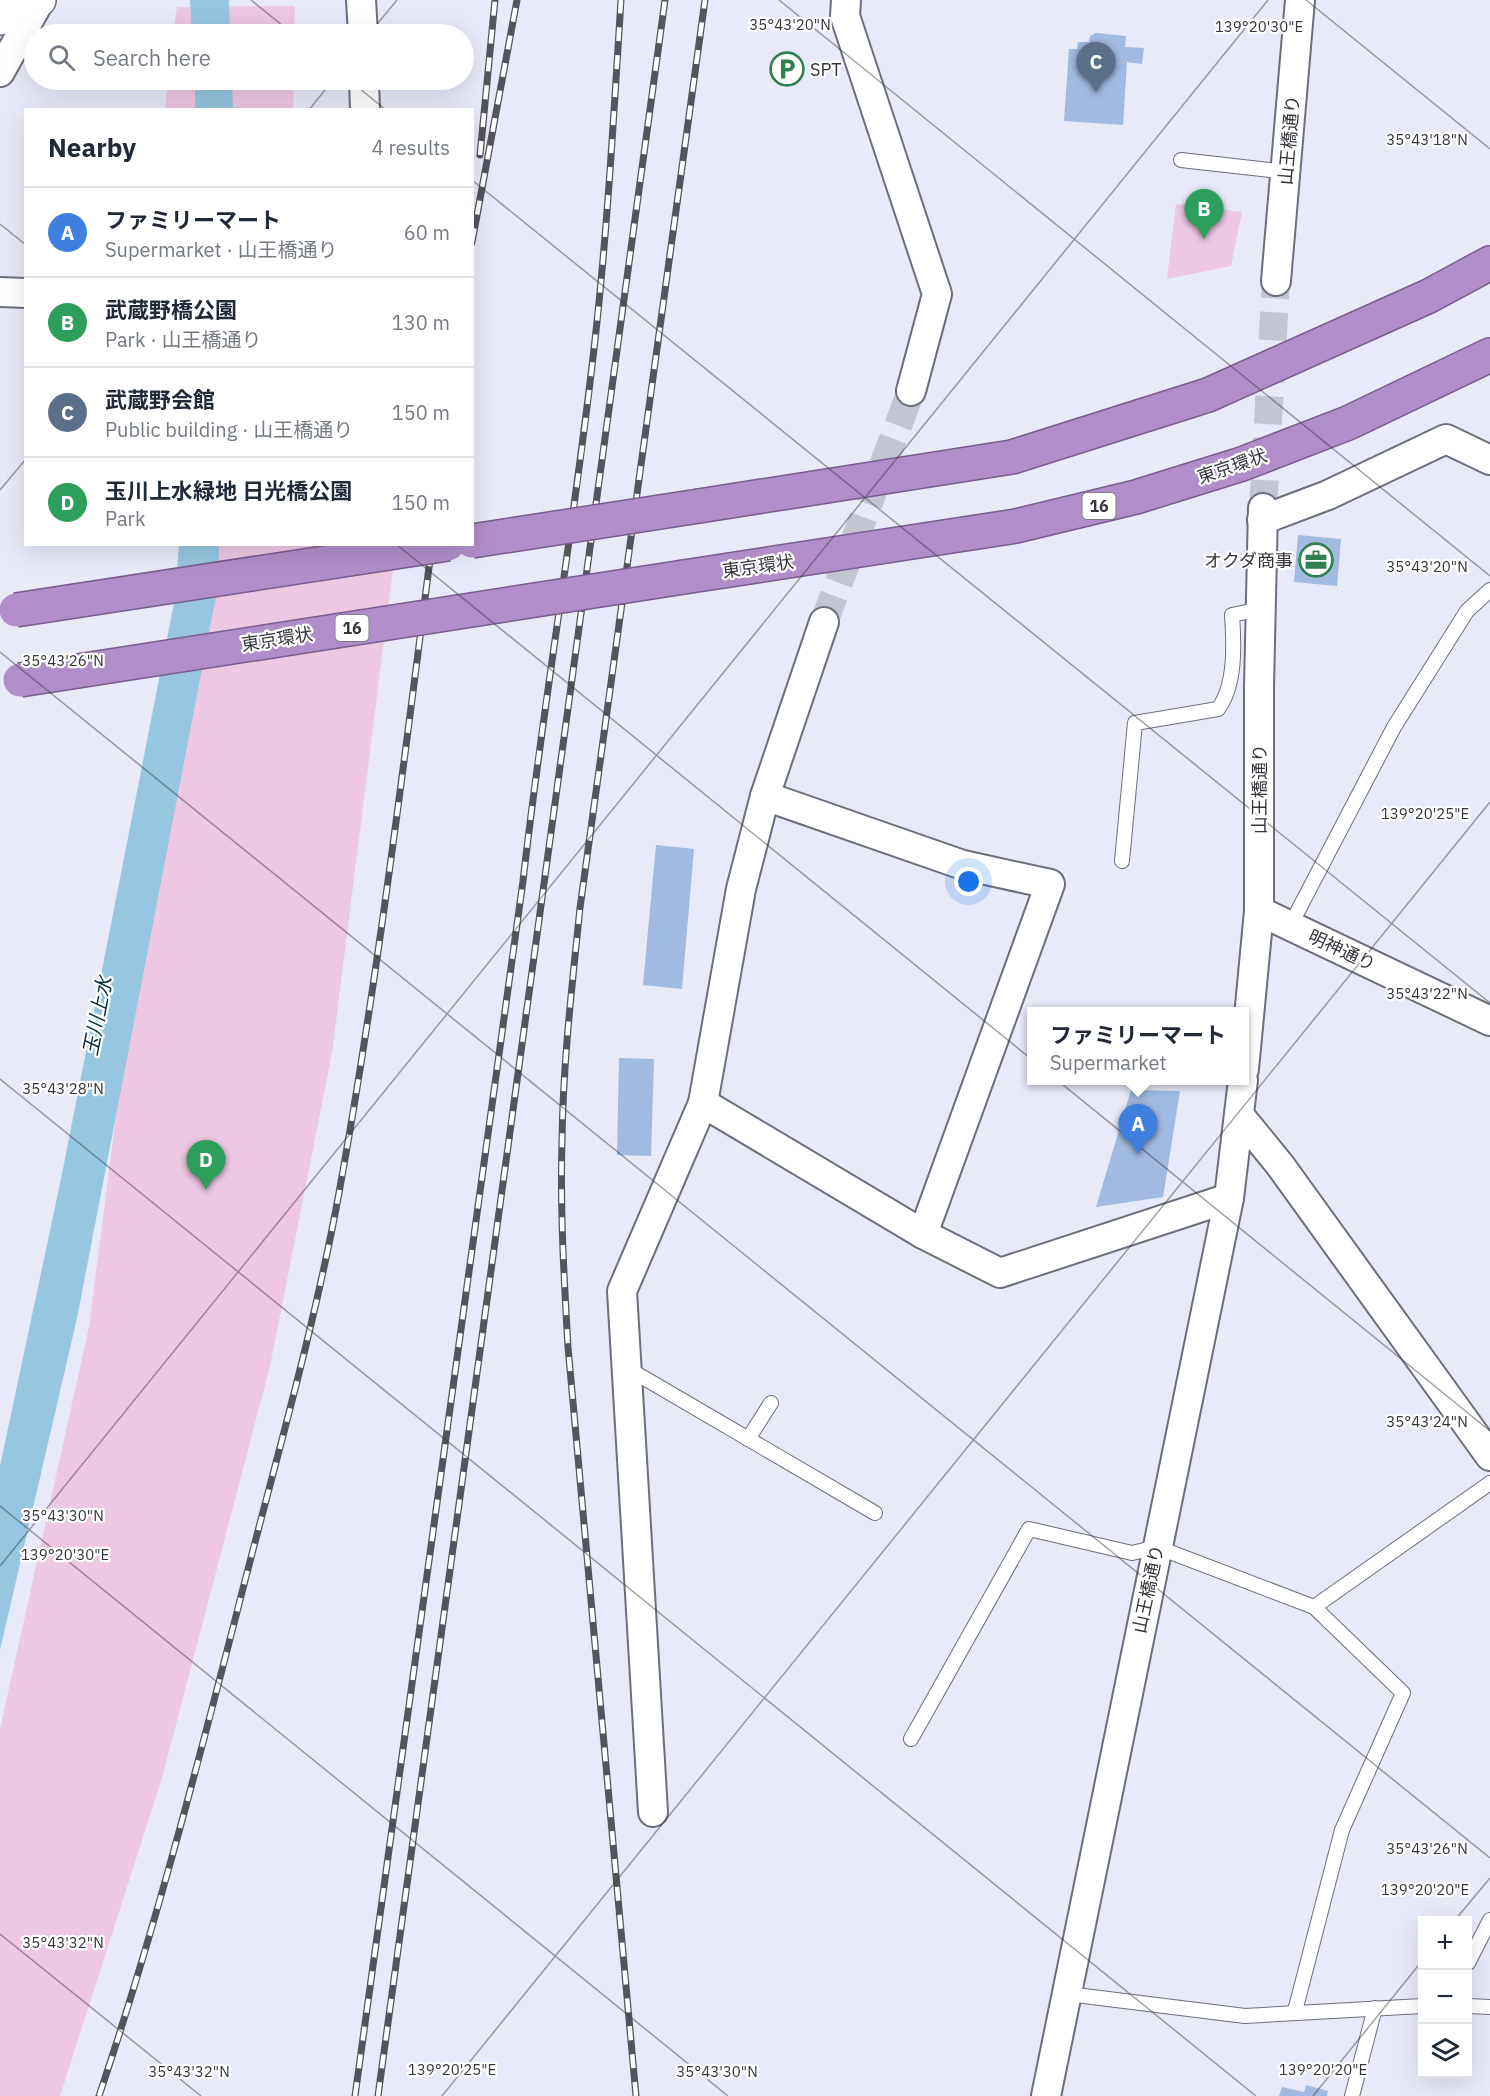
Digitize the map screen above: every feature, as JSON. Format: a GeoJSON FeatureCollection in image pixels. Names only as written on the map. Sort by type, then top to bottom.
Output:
{"type":"FeatureCollection","features":[{"type":"Feature","properties":{"kind":"highway"},"geometry":{"type":"LineString","coordinates":[[474,541],[1012,457],[1208,395],[1429,296],[1490,263]]}},
{"type":"Feature","properties":{"kind":"highway","name":"東京環状"},"geometry":{"type":"LineString","coordinates":[[10,682],[1016,526],[1136,497],[1242,464],[1348,423],[1490,355]]}},
{"type":"Feature","properties":{"kind":"highway"},"geometry":{"type":"LineString","coordinates":[[8,611],[435,546]]}},
{"type":"Feature","properties":{"kind":"street"},"geometry":{"type":"LineString","coordinates":[[0,18],[40,0]]}},
{"type":"Feature","properties":{"kind":"street"},"geometry":{"type":"LineString","coordinates":[[27,24],[40,0]]}},
{"type":"Feature","properties":{"kind":"street"},"geometry":{"type":"LineString","coordinates":[[362,0],[363,24]]}},
{"type":"Feature","properties":{"kind":"street"},"geometry":{"type":"LineString","coordinates":[[846,0],[845,16],[937,294],[911,391]]}},
{"type":"Feature","properties":{"kind":"street","name":"山王橋通り"},"geometry":{"type":"LineString","coordinates":[[1276,280],[1300,0]]}},
{"type":"Feature","properties":{"kind":"street"},"geometry":{"type":"LineString","coordinates":[[0,72],[24,29]]}},
{"type":"Feature","properties":{"kind":"street"},"geometry":{"type":"LineString","coordinates":[[364,90],[365,108]]}},
{"type":"Feature","properties":{"kind":"street"},"geometry":{"type":"LineString","coordinates":[[0,292],[24,293]]}},
{"type":"Feature","properties":{"kind":"street","name":"山王橋通り"},"geometry":{"type":"LineString","coordinates":[[1249,1024],[1259,911],[1262,514],[1328,495],[1446,439],[1490,460]]}},
{"type":"Feature","properties":{"kind":"street"},"geometry":{"type":"LineString","coordinates":[[653,1812],[622,1291],[703,1103],[741,889],[765,796],[824,622]]}},
{"type":"Feature","properties":{"kind":"street"},"geometry":{"type":"LineString","coordinates":[[765,796],[963,865],[1050,884],[923,1234]]}},
{"type":"Feature","properties":{"kind":"street","name":"明神通り"},"geometry":{"type":"LineString","coordinates":[[1259,911],[1490,1021]]}},
{"type":"Feature","properties":{"kind":"street","name":"山王橋通り"},"geometry":{"type":"LineString","coordinates":[[1046,2096],[1229,1198],[1243,1085]]}},
{"type":"Feature","properties":{"kind":"street"},"geometry":{"type":"LineString","coordinates":[[703,1103],[923,1234],[1000,1273],[1229,1198]]}},
{"type":"Feature","properties":{"kind":"street"},"geometry":{"type":"LineString","coordinates":[[1240,1116],[1280,1165],[1490,1456]]}},
{"type":"Feature","properties":{"kind":"lane"},"geometry":{"type":"LineString","coordinates":[[1181,160],[1287,172]]}},
{"type":"Feature","properties":{"kind":"lane"},"geometry":{"type":"LineString","coordinates":[[1290,926],[1394,727],[1467,611],[1490,590]]}},
{"type":"Feature","properties":{"kind":"lane"},"geometry":{"type":"LineString","coordinates":[[1122,861],[1135,723],[1218,709],[1227,698],[1234,641],[1232,615],[1260,609]]}},
{"type":"Feature","properties":{"kind":"lane"},"geometry":{"type":"LineString","coordinates":[[627,1368],[875,1513]]}},
{"type":"Feature","properties":{"kind":"lane"},"geometry":{"type":"LineString","coordinates":[[748,1439],[771,1403]]}},
{"type":"Feature","properties":{"kind":"lane"},"geometry":{"type":"LineString","coordinates":[[1314,1607],[1490,1483]]}},
{"type":"Feature","properties":{"kind":"lane"},"geometry":{"type":"LineString","coordinates":[[911,1739],[1029,1529],[1132,1553],[1157,1547],[1314,1607],[1403,1693],[1341,1830],[1294,2012]]}},
{"type":"Feature","properties":{"kind":"lane"},"geometry":{"type":"LineString","coordinates":[[1472,1954],[1490,1920]]}},
{"type":"Feature","properties":{"kind":"lane"},"geometry":{"type":"LineString","coordinates":[[1068,1994],[1245,2016],[1418,2006]]}},
{"type":"Feature","properties":{"kind":"lane"},"geometry":{"type":"LineString","coordinates":[[1472,2006],[1490,2007]]}},
{"type":"Feature","properties":{"kind":"lane"},"geometry":{"type":"LineString","coordinates":[[1352,2096],[1375,2008]]}},
{"type":"Feature","properties":{"kind":"shaded area"},"geometry":{"type":"Polygon","coordinates":[[[295,6],[294,24],[174,24],[177,7],[295,6]]]}},
{"type":"Feature","properties":{"kind":"shaded area"},"geometry":{"type":"Polygon","coordinates":[[[167,90],[294,90],[293,108],[165,108],[167,90]]]}},
{"type":"Feature","properties":{"kind":"shaded area"},"geometry":{"type":"Polygon","coordinates":[[[1176,204],[1242,212],[1231,266],[1167,279],[1176,204]]]}},
{"type":"Feature","properties":{"kind":"shaded area"},"geometry":{"type":"Polygon","coordinates":[[[189,546],[396,546],[332,1053],[270,1366],[162,1778],[60,2096],[0,2096],[0,1729],[89,1327],[189,546]]]}},
{"type":"Feature","properties":{"kind":"water"},"geometry":{"type":"Polygon","coordinates":[[[190,0],[229,0],[230,24],[191,24],[190,0]]]}},
{"type":"Feature","properties":{"kind":"water"},"geometry":{"type":"Polygon","coordinates":[[[195,90],[232,90],[233,108],[195,108],[195,90]]]}},
{"type":"Feature","properties":{"kind":"water","name":"玉川上水"},"geometry":{"type":"Polygon","coordinates":[[[179,546],[219,546],[218,586],[77,1318],[0,1650],[0,1466],[61,1179],[175,598],[179,546]]]}},
{"type":"Feature","properties":{"kind":"building"},"geometry":{"type":"Polygon","coordinates":[[[1096,33],[1126,36],[1125,47],[1144,48],[1142,64],[1127,62],[1123,125],[1064,121],[1069,49],[1077,49],[1078,42],[1089,42],[1090,36],[1096,33]]]}},
{"type":"Feature","properties":{"kind":"building"},"geometry":{"type":"Polygon","coordinates":[[[1298,535],[1341,539],[1337,586],[1294,582],[1298,535]]]}},
{"type":"Feature","properties":{"kind":"building"},"geometry":{"type":"Polygon","coordinates":[[[656,845],[694,849],[682,989],[643,985],[656,845]]]}},
{"type":"Feature","properties":{"kind":"building"},"geometry":{"type":"Polygon","coordinates":[[[619,1058],[654,1059],[651,1156],[617,1155],[619,1058]]]}},
{"type":"Feature","properties":{"kind":"building"},"geometry":{"type":"Polygon","coordinates":[[[1131,1090],[1180,1091],[1163,1197],[1096,1207],[1131,1090]]]}},
{"type":"Feature","properties":{"kind":"building"},"geometry":{"type":"Polygon","coordinates":[[[1306,2085],[1328,2091],[1327,2096],[1279,2096],[1282,2087],[1304,2092],[1306,2085]]]}},
{"type":"Feature","properties":{"kind":"tunnel"},"geometry":{"type":"LineString","coordinates":[[1263,508],[1276,281]]}},
{"type":"Feature","properties":{"kind":"tunnel"},"geometry":{"type":"LineString","coordinates":[[824,622],[911,391]]}},
{"type":"Feature","properties":{"kind":"railway"},"geometry":{"type":"LineString","coordinates":[[480,155],[495,0]]}},
{"type":"Feature","properties":{"kind":"railway"},"geometry":{"type":"LineString","coordinates":[[474,231],[517,0]]}},
{"type":"Feature","properties":{"kind":"railway"},"geometry":{"type":"LineString","coordinates":[[355,2096],[588,400],[604,248],[621,0]]}},
{"type":"Feature","properties":{"kind":"railway"},"geometry":{"type":"LineString","coordinates":[[378,2096],[665,0]]}},
{"type":"Feature","properties":{"kind":"railway"},"geometry":{"type":"LineString","coordinates":[[636,2096],[568,1347],[562,1218],[563,1112],[568,1024],[580,908],[705,0]]}},
{"type":"Feature","properties":{"kind":"railway"},"geometry":{"type":"LineString","coordinates":[[99,2096],[155,1916],[189,1795],[291,1404],[329,1246],[378,950],[432,546]]}},
{"type":"Feature","properties":{"kind":"place","name":"SPT"},"geometry":{"type":"Point","coordinates":[787,69]}},
{"type":"Feature","properties":{"kind":"place","name":"武蔵野会館"},"geometry":{"type":"Point","coordinates":[1096,92]}},
{"type":"Feature","properties":{"kind":"place","name":"武蔵野橋公園"},"geometry":{"type":"Point","coordinates":[1204,239]}},
{"type":"Feature","properties":{"kind":"place","name":"オクダ商事"},"geometry":{"type":"Point","coordinates":[1316,560]}},
{"type":"Feature","properties":{"kind":"place","name":"ファミリーマート"},"geometry":{"type":"Point","coordinates":[1138,1154]}},
{"type":"Feature","properties":{"kind":"place","name":"玉川上水緑地 日光橋公園"},"geometry":{"type":"Point","coordinates":[206,1190]}}]}
